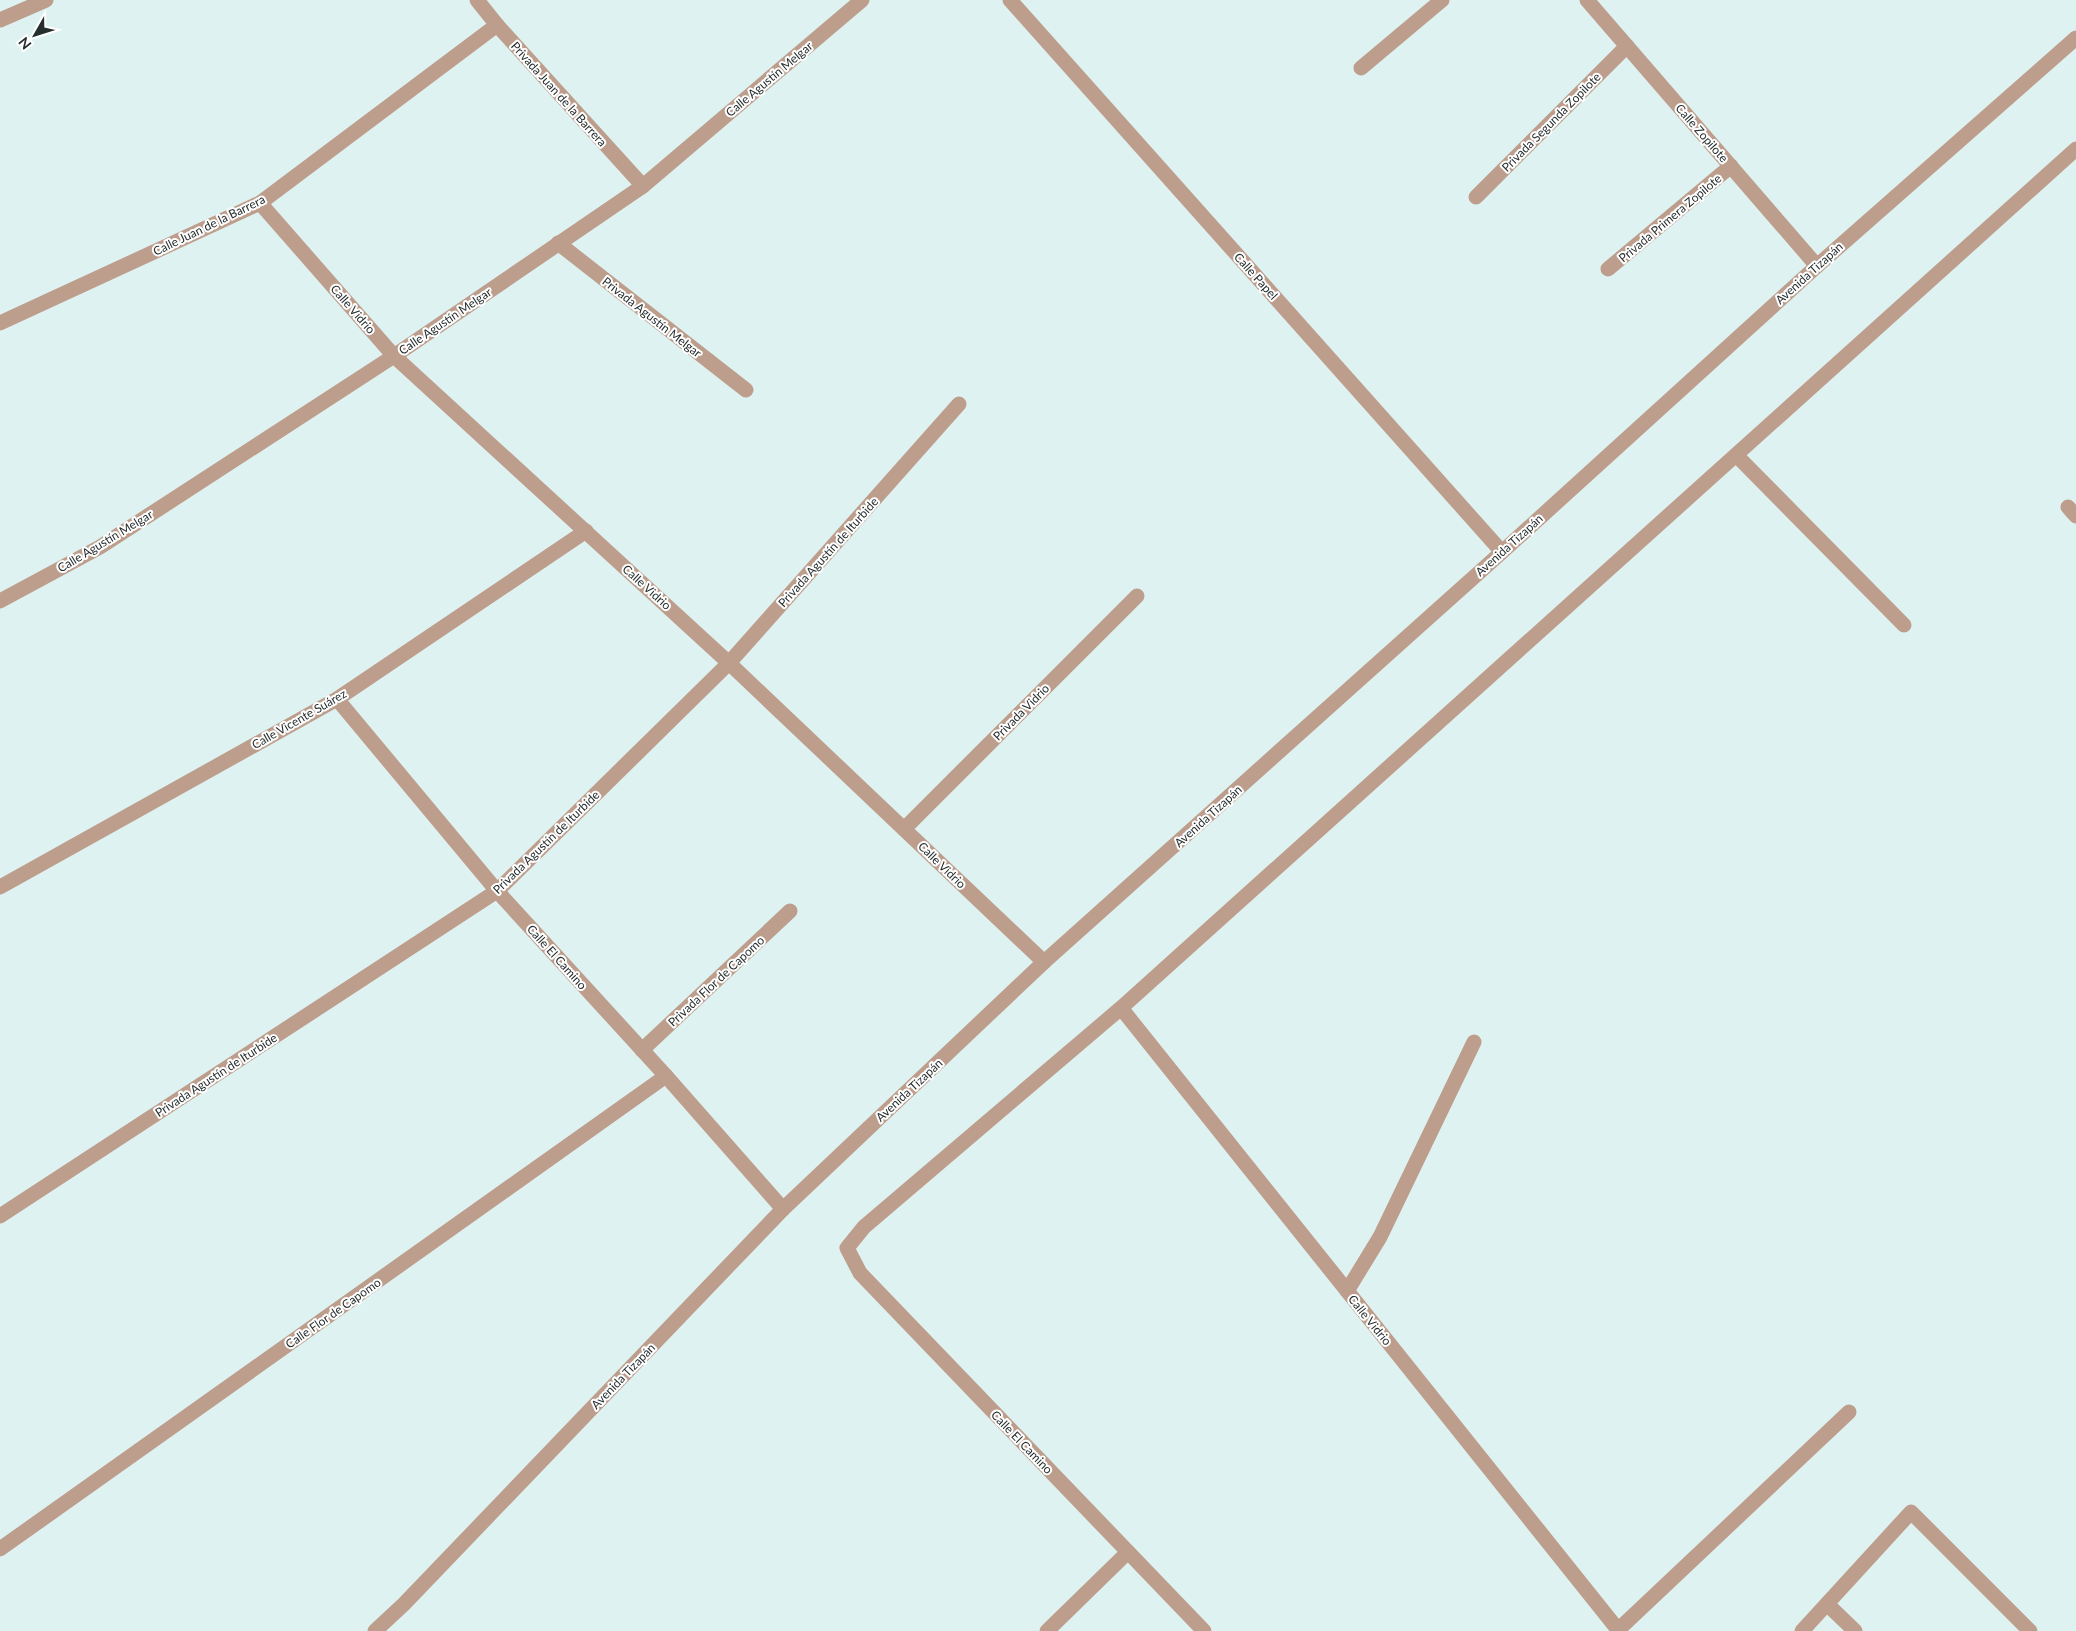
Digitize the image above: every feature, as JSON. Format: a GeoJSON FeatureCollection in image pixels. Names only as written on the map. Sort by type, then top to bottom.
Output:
{"type":"FeatureCollection","features":[{"type":"Feature","properties":{"kind":"street"},"geometry":{"type":"LineString","coordinates":[[0,20],[45,0]]}},
{"type":"Feature","properties":{"kind":"street","name":"Privada Juan de la Barrera"},"geometry":{"type":"LineString","coordinates":[[477,0],[497,25],[643,186]]}},
{"type":"Feature","properties":{"kind":"street","name":"Calle Agustín Melgar"},"geometry":{"type":"LineString","coordinates":[[0,601],[100,547],[394,356],[643,186],[862,0]]}},
{"type":"Feature","properties":{"kind":"street","name":"Calle Papel"},"geometry":{"type":"LineString","coordinates":[[1010,0],[1502,552]]}},
{"type":"Feature","properties":{"kind":"street"},"geometry":{"type":"LineString","coordinates":[[1361,68],[1442,0]]}},
{"type":"Feature","properties":{"kind":"street","name":"Calle Zopilote"},"geometry":{"type":"LineString","coordinates":[[1588,0],[1817,266]]}},
{"type":"Feature","properties":{"kind":"street","name":"Calle Juan de la Barrera"},"geometry":{"type":"LineString","coordinates":[[0,323],[260,203],[497,25]]}},
{"type":"Feature","properties":{"kind":"street","name":"Avenida Tizapán"},"geometry":{"type":"LineString","coordinates":[[375,1631],[411,1597],[783,1209],[1044,962],[1502,552],[1817,266],[2076,38]]}},
{"type":"Feature","properties":{"kind":"street","name":"Privada Segunda Zopilote"},"geometry":{"type":"LineString","coordinates":[[1476,198],[1627,46]]}},
{"type":"Feature","properties":{"kind":"street"},"geometry":{"type":"LineString","coordinates":[[1121,1008],[2076,149]]}},
{"type":"Feature","properties":{"kind":"street","name":"Privada Primera Zopilote"},"geometry":{"type":"LineString","coordinates":[[1608,269],[1731,166]]}},
{"type":"Feature","properties":{"kind":"street","name":"Calle Vidrio"},"geometry":{"type":"LineString","coordinates":[[260,203],[394,356],[730,663],[1044,962]]}},
{"type":"Feature","properties":{"kind":"street","name":"Privada Agustín Melgar"},"geometry":{"type":"LineString","coordinates":[[558,244],[746,390]]}},
{"type":"Feature","properties":{"kind":"street","name":"Privada Agustín de Iturbide"},"geometry":{"type":"LineString","coordinates":[[0,1216],[497,891],[730,663],[959,404]]}},
{"type":"Feature","properties":{"kind":"street"},"geometry":{"type":"LineString","coordinates":[[1736,454],[1904,625]]}},
{"type":"Feature","properties":{"kind":"street","name":"Calle Vicente Suárez"},"geometry":{"type":"LineString","coordinates":[[1,883],[337,699],[586,531]]}},
{"type":"Feature","properties":{"kind":"street","name":"Privada Vidrio"},"geometry":{"type":"LineString","coordinates":[[904,829],[1138,596]]}},
{"type":"Feature","properties":{"kind":"street","name":"Calle El Camino"},"geometry":{"type":"LineString","coordinates":[[337,699],[497,891],[666,1076],[783,1209]]}},
{"type":"Feature","properties":{"kind":"street","name":"Privada Flor de Capomo"},"geometry":{"type":"LineString","coordinates":[[642,1050],[790,911]]}},
{"type":"Feature","properties":{"kind":"street","name":"Calle Vidrio"},"geometry":{"type":"LineString","coordinates":[[1121,1008],[1619,1630]]}},
{"type":"Feature","properties":{"kind":"street","name":"Calle El Camino"},"geometry":{"type":"LineString","coordinates":[[1121,1008],[864,1227],[847,1248],[860,1273],[1204,1631]]}},
{"type":"Feature","properties":{"kind":"street"},"geometry":{"type":"LineString","coordinates":[[1347,1291],[1380,1237],[1474,1042]]}},
{"type":"Feature","properties":{"kind":"street","name":"Calle Flor de Capomo"},"geometry":{"type":"LineString","coordinates":[[0,1549],[666,1076]]}},
{"type":"Feature","properties":{"kind":"street"},"geometry":{"type":"LineString","coordinates":[[1619,1630],[1849,1412]]}},
{"type":"Feature","properties":{"kind":"street"},"geometry":{"type":"LineString","coordinates":[[1802,1631],[1910,1512],[2030,1631]]}},
{"type":"Feature","properties":{"kind":"street"},"geometry":{"type":"LineString","coordinates":[[1047,1631],[1128,1552]]}},
{"type":"Feature","properties":{"kind":"street"},"geometry":{"type":"LineString","coordinates":[[1827,1604],[1855,1631]]}}]}
